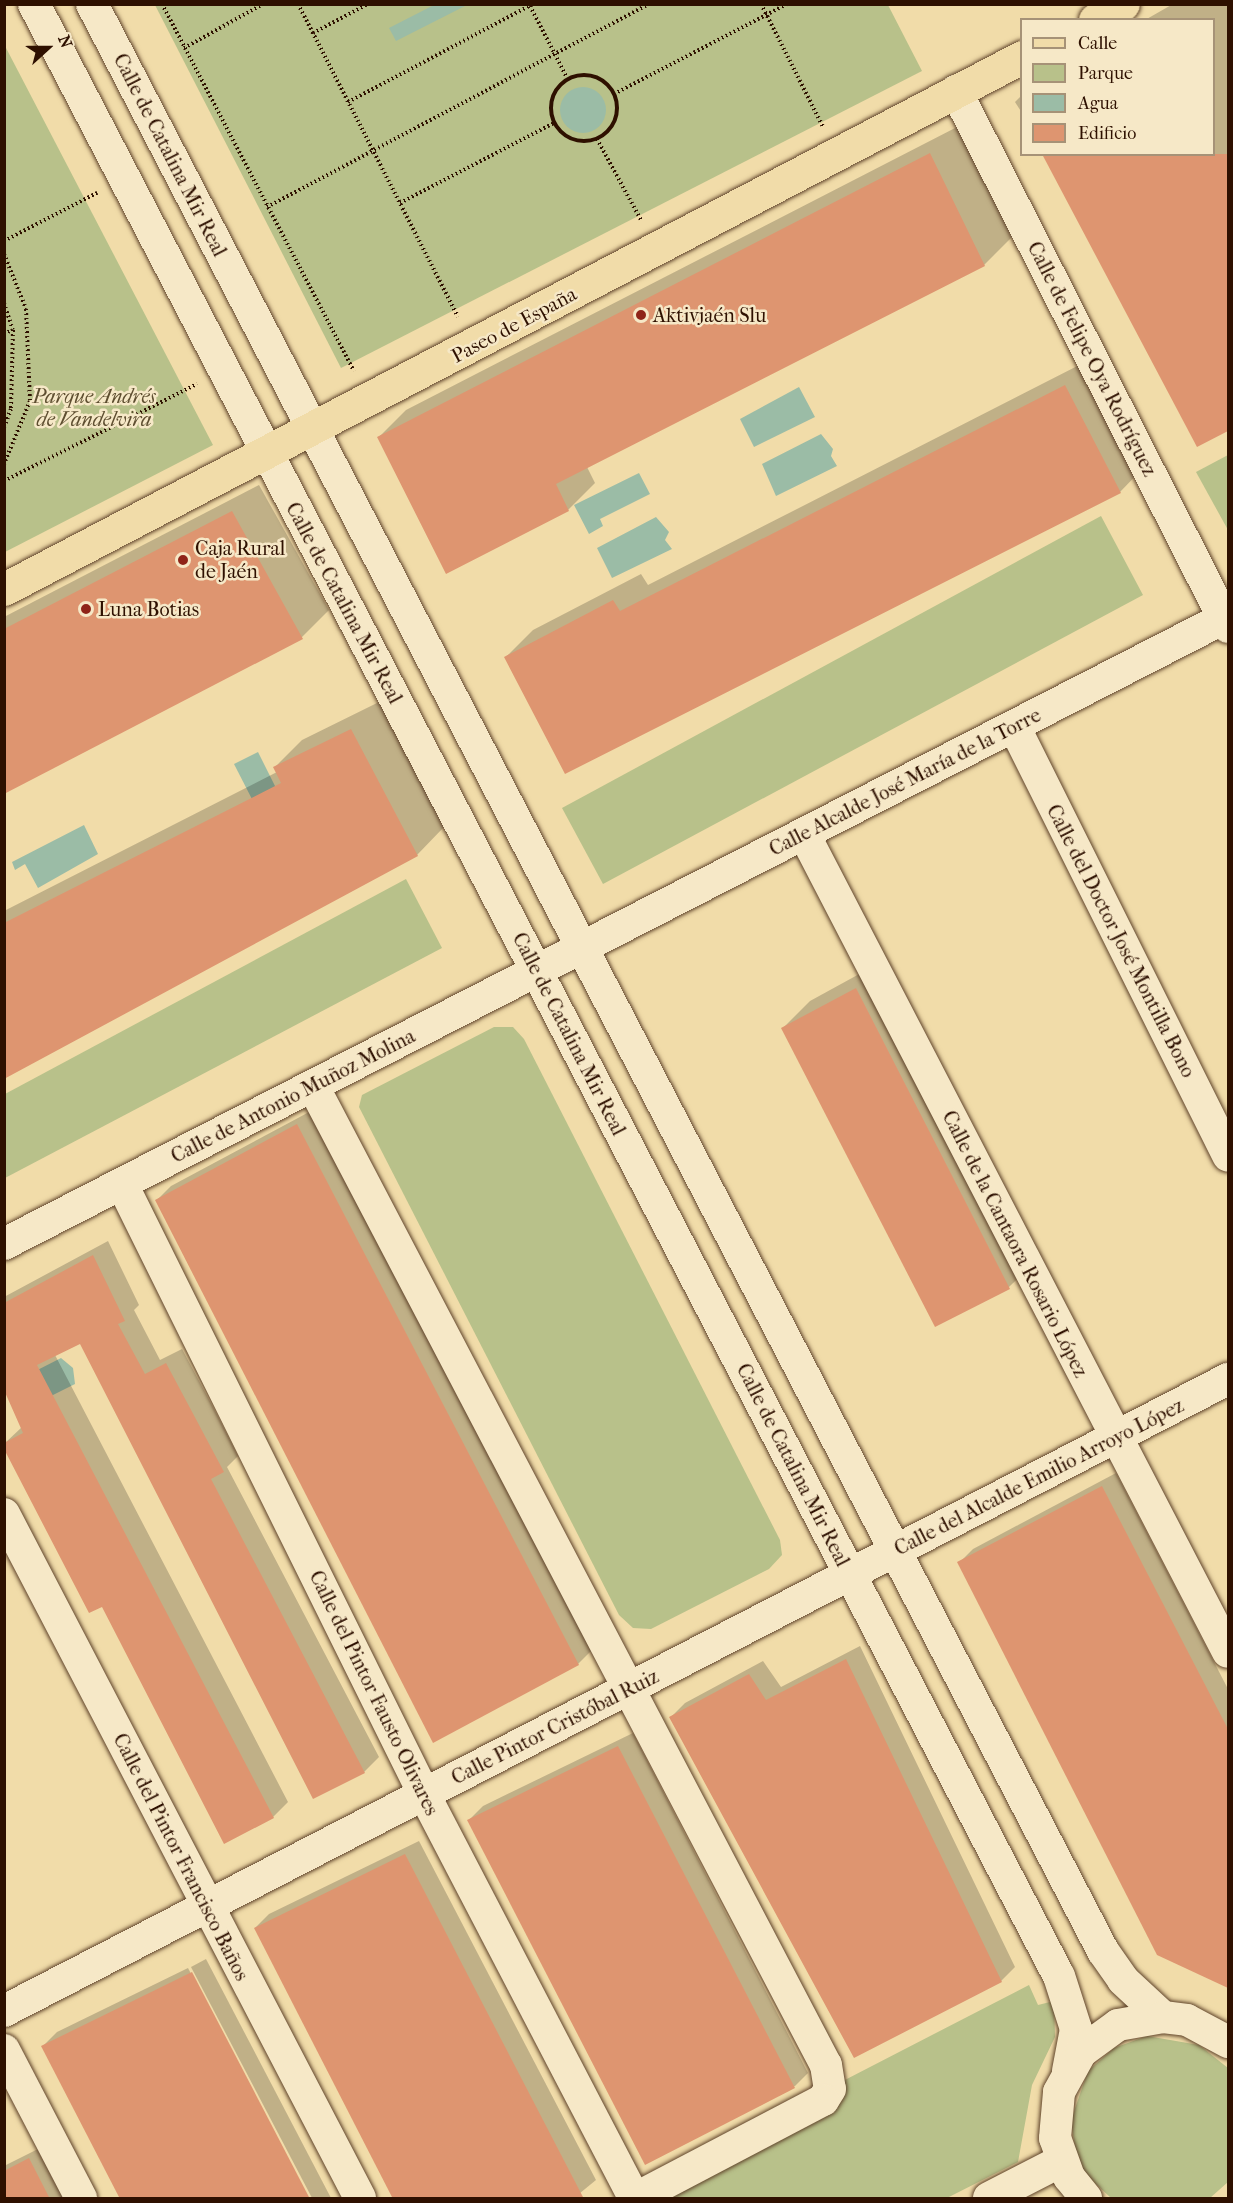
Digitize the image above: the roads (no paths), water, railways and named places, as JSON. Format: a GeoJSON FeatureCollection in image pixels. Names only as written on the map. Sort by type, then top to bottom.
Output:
{"type":"FeatureCollection","features":[{"type":"Feature","properties":{"kind":"main road"},"geometry":{"type":"LineString","coordinates":[[1099,18],[1124,4]]}},
{"type":"Feature","properties":{"kind":"main road","name":"Paseo de España"},"geometry":{"type":"LineString","coordinates":[[4,589],[267,455],[1020,58]]}},
{"type":"Feature","properties":{"kind":"street","name":"Calle de Catalina Mir Real"},"geometry":{"type":"LineString","coordinates":[[34,4],[1059,1976],[1076,2029],[1068,2071],[1055,2115],[1061,2161]]}},
{"type":"Feature","properties":{"kind":"street","name":"Calle de Catalina Mir Real"},"geometry":{"type":"LineString","coordinates":[[92,4],[1103,1951],[1123,1980],[1163,2017]]}},
{"type":"Feature","properties":{"kind":"street","name":"Calle de Felipe Oya Rodríguez"},"geometry":{"type":"LineString","coordinates":[[956,91],[1227,621]]}},
{"type":"Feature","properties":{"kind":"street","name":"Calle Alcalde José María de la Torre"},"geometry":{"type":"LineString","coordinates":[[582,948],[1014,726],[1227,621]]}},
{"type":"Feature","properties":{"kind":"street","name":"Calle del Doctor José Montilla Bono"},"geometry":{"type":"LineString","coordinates":[[1014,726],[1228,1156]]}},
{"type":"Feature","properties":{"kind":"street","name":"Calle de la Cantaora Rosario López"},"geometry":{"type":"LineString","coordinates":[[804,834],[1114,1438],[1228,1652]]}},
{"type":"Feature","properties":{"kind":"street","name":"Calle de Antonio Muñoz Molina"},"geometry":{"type":"LineString","coordinates":[[4,1244],[582,948]]}},
{"type":"Feature","properties":{"kind":"street","name":"Calle del Pintor Fausto Olivares"},"geometry":{"type":"LineString","coordinates":[[122,1184],[424,1794],[635,2199],[823,2100],[829,2077],[630,1688],[314,1086]]}},
{"type":"Feature","properties":{"kind":"street","name":"Calle del Alcalde Emilio Arroyo López"},"geometry":{"type":"LineString","coordinates":[[850,1575],[1228,1379]]}},
{"type":"Feature","properties":{"kind":"street","name":"Calle del Pintor Francisco Baños"},"geometry":{"type":"LineString","coordinates":[[4,1514],[206,1907],[360,2199]]}},
{"type":"Feature","properties":{"kind":"street","name":"Calle Pintor Cristóbal Ruiz"},"geometry":{"type":"LineString","coordinates":[[4,2011],[850,1575]]}},
{"type":"Feature","properties":{"kind":"street"},"geometry":{"type":"LineString","coordinates":[[1068,2071],[1081,2052],[1118,2025],[1163,2017],[1187,2020],[1228,2042]]}},
{"type":"Feature","properties":{"kind":"street"},"geometry":{"type":"LineString","coordinates":[[4,2050],[81,2199]]}},
{"type":"Feature","properties":{"kind":"street"},"geometry":{"type":"LineString","coordinates":[[989,2199],[1061,2161],[1086,2199]]}},
{"type":"Feature","properties":{"kind":"water"},"geometry":{"type":"Polygon","coordinates":[[[434,5],[467,5],[396,41],[389,28],[434,5]]]}},
{"type":"Feature","properties":{"kind":"water"},"geometry":{"type":"Polygon","coordinates":[[[588,87],[600,93],[605,101],[605,119],[600,127],[592,132],[578,133],[570,130],[563,123],[560,105],[563,97],[570,90],[588,87]]]}},
{"type":"Feature","properties":{"kind":"water"},"geometry":{"type":"Polygon","coordinates":[[[799,387],[815,417],[754,447],[740,419],[799,387]]]}},
{"type":"Feature","properties":{"kind":"water"},"geometry":{"type":"Polygon","coordinates":[[[821,434],[833,449],[831,456],[837,466],[776,496],[762,464],[821,434]]]}},
{"type":"Feature","properties":{"kind":"water"},"geometry":{"type":"Polygon","coordinates":[[[639,473],[650,494],[600,519],[603,526],[589,534],[574,505],[639,473]]]}},
{"type":"Feature","properties":{"kind":"water"},"geometry":{"type":"Polygon","coordinates":[[[656,517],[669,532],[665,540],[672,549],[612,578],[597,548],[656,517]]]}},
{"type":"Feature","properties":{"kind":"water"},"geometry":{"type":"Polygon","coordinates":[[[258,752],[278,792],[255,805],[234,764],[258,752]]]}},
{"type":"Feature","properties":{"kind":"water"},"geometry":{"type":"Polygon","coordinates":[[[84,825],[98,854],[38,888],[25,864],[15,870],[12,862],[84,825]]]}},
{"type":"Feature","properties":{"kind":"water"},"geometry":{"type":"Polygon","coordinates":[[[61,1358],[73,1368],[75,1384],[25,1409],[12,1383],[61,1358]]]}},
{"type":"Feature","properties":{"kind":"place","name":"Aktivjaén Slu"},"geometry":{"type":"Point","coordinates":[641,315]}},
{"type":"Feature","properties":{"kind":"place","name":"Caja Rural de Jaén"},"geometry":{"type":"Point","coordinates":[183,560]}},
{"type":"Feature","properties":{"kind":"place","name":"Luna Botias"},"geometry":{"type":"Point","coordinates":[86,609]}},
{"type":"Feature","properties":{"kind":"park label","name":"Parque Andrés de Vandelvira"},"geometry":{"type":"Point","coordinates":[94,408]}}]}
